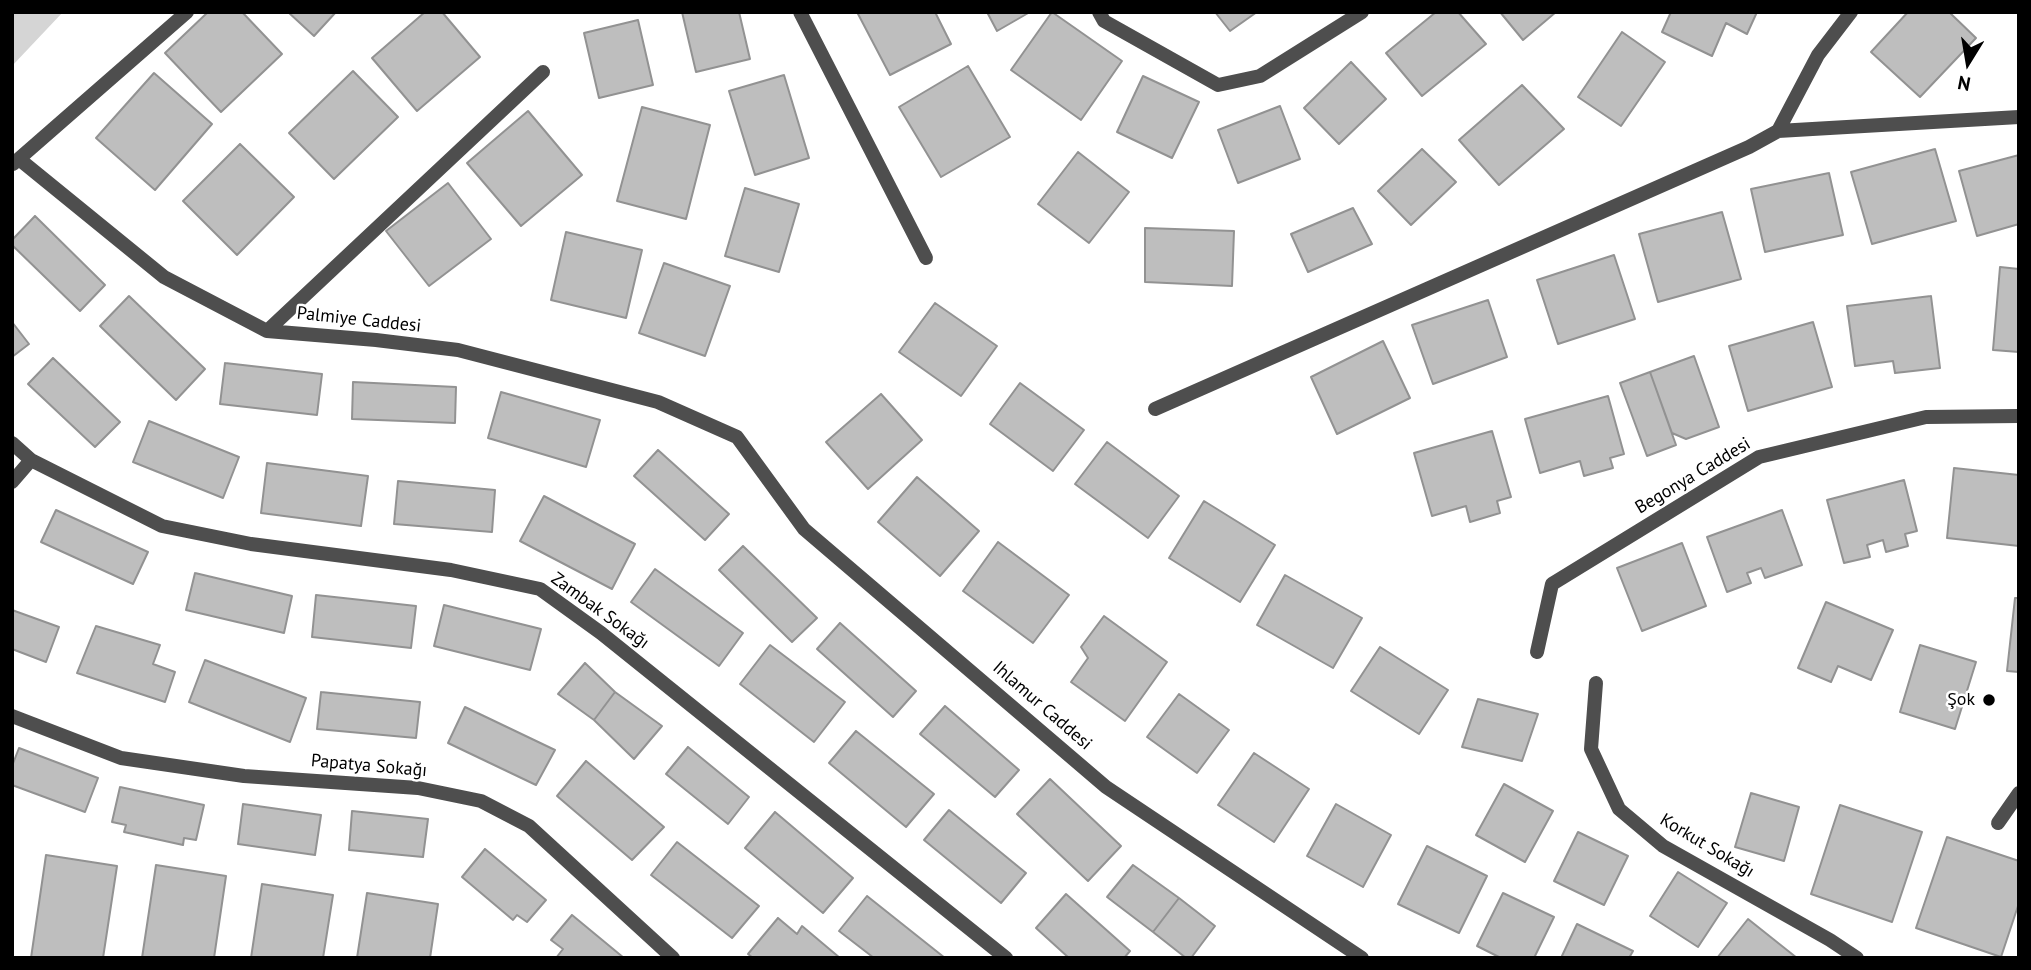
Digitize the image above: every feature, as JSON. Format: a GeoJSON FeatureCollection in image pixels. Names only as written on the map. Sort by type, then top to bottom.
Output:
{"type":"FeatureCollection","features":[{"type":"Feature","properties":{"kind":"street"},"geometry":{"type":"LineString","coordinates":[[16,162],[187,12]]}},
{"type":"Feature","properties":{"kind":"street"},"geometry":{"type":"LineString","coordinates":[[800,12],[926,258]]}},
{"type":"Feature","properties":{"kind":"street"},"geometry":{"type":"LineString","coordinates":[[1098,12],[1104,21],[1218,85],[1260,76],[1362,12]]}},
{"type":"Feature","properties":{"kind":"street"},"geometry":{"type":"LineString","coordinates":[[1778,131],[1818,55],[1851,12]]}},
{"type":"Feature","properties":{"kind":"street"},"geometry":{"type":"LineString","coordinates":[[267,331],[543,72]]}},
{"type":"Feature","properties":{"kind":"street"},"geometry":{"type":"LineString","coordinates":[[1155,409],[1749,147],[1778,131],[2019,117]]}},
{"type":"Feature","properties":{"kind":"street","name":"Palmiye Caddesi"},"geometry":{"type":"LineString","coordinates":[[16,162],[164,277],[267,331],[458,350],[657,402],[737,438]]}},
{"type":"Feature","properties":{"kind":"street","name":"Begonya Caddesi"},"geometry":{"type":"LineString","coordinates":[[1537,652],[1552,584],[1759,457],[1926,417],[2019,416]]}},
{"type":"Feature","properties":{"kind":"street","name":"Ihlamur Caddesi"},"geometry":{"type":"LineString","coordinates":[[737,438],[804,529],[1106,787],[1362,958]]}},
{"type":"Feature","properties":{"kind":"street","name":"Zambak Sokağı"},"geometry":{"type":"LineString","coordinates":[[12,443],[31,460],[162,526],[251,544],[452,570],[540,589],[601,633],[1006,958]]}},
{"type":"Feature","properties":{"kind":"street"},"geometry":{"type":"LineString","coordinates":[[12,482],[31,460]]}},
{"type":"Feature","properties":{"kind":"street","name":"Korkut Sokağı"},"geometry":{"type":"LineString","coordinates":[[1596,683],[1591,749],[1619,809],[1662,846],[1830,940],[1857,958]]}},
{"type":"Feature","properties":{"kind":"street","name":"Papatya Sokağı"},"geometry":{"type":"LineString","coordinates":[[12,716],[121,758],[244,776],[418,788],[481,801],[529,826],[673,958]]}},
{"type":"Feature","properties":{"kind":"street"},"geometry":{"type":"LineString","coordinates":[[1998,822],[2019,793]]}},
{"type":"Feature","properties":{"kind":"shaded area"},"geometry":{"type":"Polygon","coordinates":[[[12,12],[63,12],[12,66],[12,12]]]}},
{"type":"Feature","properties":{"kind":"building"},"geometry":{"type":"Polygon","coordinates":[[[208,12],[242,12],[282,54],[221,112],[165,53],[208,12]]]}},
{"type":"Feature","properties":{"kind":"building"},"geometry":{"type":"Polygon","coordinates":[[[288,12],[336,12],[314,36],[288,12]]]}},
{"type":"Feature","properties":{"kind":"building"},"geometry":{"type":"Polygon","coordinates":[[[425,12],[442,12],[480,57],[417,111],[372,58],[425,12]]]}},
{"type":"Feature","properties":{"kind":"building"},"geometry":{"type":"Polygon","coordinates":[[[682,12],[739,12],[750,59],[696,72],[682,12]]]}},
{"type":"Feature","properties":{"kind":"building"},"geometry":{"type":"Polygon","coordinates":[[[857,12],[935,12],[951,44],[890,75],[857,12]]]}},
{"type":"Feature","properties":{"kind":"building"},"geometry":{"type":"Polygon","coordinates":[[[987,12],[1030,12],[997,31],[987,12]]]}},
{"type":"Feature","properties":{"kind":"building"},"geometry":{"type":"Polygon","coordinates":[[[1052,12],[1122,61],[1081,120],[1011,70],[1052,12]]]}},
{"type":"Feature","properties":{"kind":"building"},"geometry":{"type":"Polygon","coordinates":[[[1215,12],[1257,12],[1230,31],[1215,12]]]}},
{"type":"Feature","properties":{"kind":"building"},"geometry":{"type":"Polygon","coordinates":[[[1436,12],[1458,12],[1486,44],[1422,96],[1386,53],[1436,12]]]}},
{"type":"Feature","properties":{"kind":"building"},"geometry":{"type":"Polygon","coordinates":[[[1500,12],[1556,12],[1523,40],[1500,12]]]}},
{"type":"Feature","properties":{"kind":"building"},"geometry":{"type":"Polygon","coordinates":[[[1671,12],[1757,12],[1747,34],[1726,23],[1712,56],[1662,32],[1671,12]]]}},
{"type":"Feature","properties":{"kind":"building"},"geometry":{"type":"Polygon","coordinates":[[[1908,12],[1949,12],[1976,38],[1920,97],[1871,52],[1908,12]]]}},
{"type":"Feature","properties":{"kind":"building"},"geometry":{"type":"Polygon","coordinates":[[[638,20],[653,85],[599,98],[584,33],[638,20]]]}},
{"type":"Feature","properties":{"kind":"building"},"geometry":{"type":"Polygon","coordinates":[[[1622,32],[1665,62],[1621,126],[1578,97],[1622,32]]]}},
{"type":"Feature","properties":{"kind":"building"},"geometry":{"type":"Polygon","coordinates":[[[1351,62],[1386,99],[1339,144],[1304,108],[1351,62]]]}},
{"type":"Feature","properties":{"kind":"building"},"geometry":{"type":"Polygon","coordinates":[[[968,66],[1010,137],[941,177],[899,107],[968,66]]]}},
{"type":"Feature","properties":{"kind":"building"},"geometry":{"type":"Polygon","coordinates":[[[353,71],[398,117],[334,179],[289,133],[353,71]]]}},
{"type":"Feature","properties":{"kind":"building"},"geometry":{"type":"Polygon","coordinates":[[[154,73],[212,124],[155,190],[96,138],[154,73]]]}},
{"type":"Feature","properties":{"kind":"building"},"geometry":{"type":"Polygon","coordinates":[[[784,75],[809,158],[755,175],[729,91],[784,75]]]}},
{"type":"Feature","properties":{"kind":"building"},"geometry":{"type":"Polygon","coordinates":[[[1143,76],[1199,102],[1172,158],[1117,132],[1143,76]]]}},
{"type":"Feature","properties":{"kind":"building"},"geometry":{"type":"Polygon","coordinates":[[[1522,85],[1564,129],[1499,185],[1459,140],[1522,85]]]}},
{"type":"Feature","properties":{"kind":"building"},"geometry":{"type":"Polygon","coordinates":[[[1280,106],[1300,159],[1238,183],[1218,130],[1280,106]]]}},
{"type":"Feature","properties":{"kind":"building"},"geometry":{"type":"Polygon","coordinates":[[[642,107],[710,125],[686,219],[617,201],[642,107]]]}},
{"type":"Feature","properties":{"kind":"building"},"geometry":{"type":"Polygon","coordinates":[[[528,111],[582,175],[521,226],[467,163],[528,111]]]}},
{"type":"Feature","properties":{"kind":"building"},"geometry":{"type":"Polygon","coordinates":[[[240,144],[294,197],[237,255],[183,201],[240,144]]]}},
{"type":"Feature","properties":{"kind":"building"},"geometry":{"type":"Polygon","coordinates":[[[1422,149],[1456,182],[1411,225],[1378,191],[1422,149]]]}},
{"type":"Feature","properties":{"kind":"building"},"geometry":{"type":"Polygon","coordinates":[[[1935,149],[1956,221],[1872,244],[1851,172],[1935,149]]]}},
{"type":"Feature","properties":{"kind":"building"},"geometry":{"type":"Polygon","coordinates":[[[1078,152],[1129,192],[1089,243],[1038,204],[1078,152]]]}},
{"type":"Feature","properties":{"kind":"building"},"geometry":{"type":"Polygon","coordinates":[[[2019,155],[2019,224],[1977,236],[1959,171],[2019,155]]]}},
{"type":"Feature","properties":{"kind":"building"},"geometry":{"type":"Polygon","coordinates":[[[1829,173],[1843,235],[1765,252],[1751,189],[1829,173]]]}},
{"type":"Feature","properties":{"kind":"building"},"geometry":{"type":"Polygon","coordinates":[[[448,183],[491,239],[429,286],[386,231],[448,183]]]}},
{"type":"Feature","properties":{"kind":"building"},"geometry":{"type":"Polygon","coordinates":[[[745,188],[799,204],[779,272],[725,256],[745,188]]]}},
{"type":"Feature","properties":{"kind":"building"},"geometry":{"type":"Polygon","coordinates":[[[1353,208],[1372,244],[1308,272],[1291,234],[1353,208]]]}},
{"type":"Feature","properties":{"kind":"building"},"geometry":{"type":"Polygon","coordinates":[[[1722,212],[1741,279],[1658,302],[1639,234],[1722,212]]]}},
{"type":"Feature","properties":{"kind":"building"},"geometry":{"type":"Polygon","coordinates":[[[35,216],[105,285],[80,311],[12,245],[12,240],[35,216]]]}},
{"type":"Feature","properties":{"kind":"building"},"geometry":{"type":"Polygon","coordinates":[[[1145,228],[1234,231],[1232,286],[1145,282],[1145,228]]]}},
{"type":"Feature","properties":{"kind":"building"},"geometry":{"type":"Polygon","coordinates":[[[566,232],[642,250],[626,318],[551,300],[566,232]]]}},
{"type":"Feature","properties":{"kind":"building"},"geometry":{"type":"Polygon","coordinates":[[[1614,255],[1635,319],[1558,344],[1537,280],[1614,255]]]}},
{"type":"Feature","properties":{"kind":"building"},"geometry":{"type":"Polygon","coordinates":[[[664,263],[730,286],[705,356],[639,333],[664,263]]]}},
{"type":"Feature","properties":{"kind":"building"},"geometry":{"type":"Polygon","coordinates":[[[2000,267],[2019,269],[2019,352],[1993,350],[2000,267]]]}},
{"type":"Feature","properties":{"kind":"building"},"geometry":{"type":"Polygon","coordinates":[[[129,296],[205,369],[176,400],[100,326],[129,296]]]}},
{"type":"Feature","properties":{"kind":"building"},"geometry":{"type":"Polygon","coordinates":[[[1931,296],[1940,368],[1895,373],[1893,361],[1855,366],[1847,306],[1931,296]]]}},
{"type":"Feature","properties":{"kind":"building"},"geometry":{"type":"Polygon","coordinates":[[[1488,300],[1507,357],[1433,384],[1412,325],[1488,300]]]}},
{"type":"Feature","properties":{"kind":"building"},"geometry":{"type":"Polygon","coordinates":[[[935,303],[997,346],[961,396],[899,352],[935,303]]]}},
{"type":"Feature","properties":{"kind":"building"},"geometry":{"type":"Polygon","coordinates":[[[12,322],[29,344],[12,357],[12,322]]]}},
{"type":"Feature","properties":{"kind":"building"},"geometry":{"type":"Polygon","coordinates":[[[1813,322],[1832,387],[1748,411],[1729,346],[1813,322]]]}},
{"type":"Feature","properties":{"kind":"building"},"geometry":{"type":"Polygon","coordinates":[[[1383,341],[1410,398],[1337,434],[1311,377],[1383,341]]]}},
{"type":"Feature","properties":{"kind":"building"},"geometry":{"type":"Polygon","coordinates":[[[1694,356],[1719,427],[1686,439],[1672,433],[1650,372],[1694,356]]]}},
{"type":"Feature","properties":{"kind":"building"},"geometry":{"type":"Polygon","coordinates":[[[53,358],[120,422],[95,447],[28,384],[53,358]]]}},
{"type":"Feature","properties":{"kind":"building"},"geometry":{"type":"Polygon","coordinates":[[[225,363],[322,374],[317,415],[220,404],[225,363]]]}},
{"type":"Feature","properties":{"kind":"building"},"geometry":{"type":"Polygon","coordinates":[[[1650,372],[1676,445],[1647,456],[1620,383],[1650,372]]]}},
{"type":"Feature","properties":{"kind":"building"},"geometry":{"type":"Polygon","coordinates":[[[353,382],[456,387],[455,423],[352,419],[353,382]]]}},
{"type":"Feature","properties":{"kind":"building"},"geometry":{"type":"Polygon","coordinates":[[[1020,383],[1084,430],[1053,471],[990,424],[1020,383]]]}},
{"type":"Feature","properties":{"kind":"building"},"geometry":{"type":"Polygon","coordinates":[[[501,392],[600,420],[586,467],[488,438],[501,392]]]}},
{"type":"Feature","properties":{"kind":"building"},"geometry":{"type":"Polygon","coordinates":[[[881,394],[922,440],[868,489],[826,442],[881,394]]]}},
{"type":"Feature","properties":{"kind":"building"},"geometry":{"type":"Polygon","coordinates":[[[1608,396],[1624,454],[1610,458],[1613,468],[1584,476],[1580,461],[1540,473],[1525,419],[1608,396]]]}},
{"type":"Feature","properties":{"kind":"building"},"geometry":{"type":"Polygon","coordinates":[[[149,421],[239,457],[223,498],[133,462],[149,421]]]}},
{"type":"Feature","properties":{"kind":"building"},"geometry":{"type":"Polygon","coordinates":[[[1492,431],[1511,497],[1497,501],[1500,513],[1470,522],[1466,506],[1432,516],[1414,453],[1492,431]]]}},
{"type":"Feature","properties":{"kind":"building"},"geometry":{"type":"Polygon","coordinates":[[[1107,442],[1179,496],[1148,538],[1075,484],[1107,442]]]}},
{"type":"Feature","properties":{"kind":"building"},"geometry":{"type":"Polygon","coordinates":[[[658,450],[729,514],[705,540],[634,476],[658,450]]]}},
{"type":"Feature","properties":{"kind":"building"},"geometry":{"type":"Polygon","coordinates":[[[267,463],[368,476],[361,526],[261,513],[267,463]]]}},
{"type":"Feature","properties":{"kind":"building"},"geometry":{"type":"Polygon","coordinates":[[[1954,468],[2019,475],[2019,546],[1947,538],[1954,468]]]}},
{"type":"Feature","properties":{"kind":"building"},"geometry":{"type":"Polygon","coordinates":[[[917,477],[979,531],[940,576],[878,522],[917,477]]]}},
{"type":"Feature","properties":{"kind":"building"},"geometry":{"type":"Polygon","coordinates":[[[1904,480],[1917,531],[1905,534],[1908,546],[1886,552],[1883,540],[1867,545],[1870,557],[1844,563],[1827,500],[1904,480]]]}},
{"type":"Feature","properties":{"kind":"building"},"geometry":{"type":"Polygon","coordinates":[[[398,481],[495,490],[492,532],[394,524],[398,481]]]}},
{"type":"Feature","properties":{"kind":"building"},"geometry":{"type":"Polygon","coordinates":[[[544,496],[635,544],[612,589],[520,541],[544,496]]]}},
{"type":"Feature","properties":{"kind":"building"},"geometry":{"type":"Polygon","coordinates":[[[1204,501],[1275,545],[1240,602],[1169,558],[1204,501]]]}},
{"type":"Feature","properties":{"kind":"building"},"geometry":{"type":"Polygon","coordinates":[[[56,510],[148,552],[133,584],[41,542],[56,510]]]}},
{"type":"Feature","properties":{"kind":"building"},"geometry":{"type":"Polygon","coordinates":[[[1782,510],[1802,565],[1765,578],[1761,568],[1747,573],[1751,583],[1727,592],[1707,537],[1782,510]]]}},
{"type":"Feature","properties":{"kind":"building"},"geometry":{"type":"Polygon","coordinates":[[[998,542],[1069,595],[1033,643],[963,591],[998,542]]]}},
{"type":"Feature","properties":{"kind":"building"},"geometry":{"type":"Polygon","coordinates":[[[1682,543],[1706,606],[1642,631],[1617,568],[1682,543]]]}},
{"type":"Feature","properties":{"kind":"building"},"geometry":{"type":"Polygon","coordinates":[[[743,546],[817,618],[792,642],[719,570],[743,546]]]}},
{"type":"Feature","properties":{"kind":"building"},"geometry":{"type":"Polygon","coordinates":[[[655,569],[743,633],[719,666],[631,602],[655,569]]]}},
{"type":"Feature","properties":{"kind":"building"},"geometry":{"type":"Polygon","coordinates":[[[195,573],[292,596],[284,633],[186,610],[195,573]]]}},
{"type":"Feature","properties":{"kind":"building"},"geometry":{"type":"Polygon","coordinates":[[[1285,575],[1362,618],[1333,668],[1257,625],[1285,575]]]}},
{"type":"Feature","properties":{"kind":"building"},"geometry":{"type":"Polygon","coordinates":[[[316,595],[416,606],[411,648],[312,637],[316,595]]]}},
{"type":"Feature","properties":{"kind":"building"},"geometry":{"type":"Polygon","coordinates":[[[2015,598],[2019,598],[2019,672],[2007,671],[2015,598]]]}},
{"type":"Feature","properties":{"kind":"building"},"geometry":{"type":"Polygon","coordinates":[[[1826,602],[1893,630],[1871,680],[1838,666],[1831,682],[1798,668],[1826,602]]]}},
{"type":"Feature","properties":{"kind":"building"},"geometry":{"type":"Polygon","coordinates":[[[444,605],[541,629],[530,670],[434,646],[444,605]]]}},
{"type":"Feature","properties":{"kind":"building"},"geometry":{"type":"Polygon","coordinates":[[[12,610],[59,627],[46,662],[12,649],[12,610]]]}},
{"type":"Feature","properties":{"kind":"building"},"geometry":{"type":"Polygon","coordinates":[[[1104,616],[1167,662],[1125,721],[1071,682],[1088,658],[1081,647],[1104,616]]]}},
{"type":"Feature","properties":{"kind":"building"},"geometry":{"type":"Polygon","coordinates":[[[840,623],[916,691],[893,717],[817,649],[840,623]]]}},
{"type":"Feature","properties":{"kind":"building"},"geometry":{"type":"Polygon","coordinates":[[[96,626],[160,645],[153,664],[175,672],[165,702],[77,673],[96,626]]]}},
{"type":"Feature","properties":{"kind":"building"},"geometry":{"type":"Polygon","coordinates":[[[770,645],[845,702],[814,742],[740,684],[770,645]]]}},
{"type":"Feature","properties":{"kind":"building"},"geometry":{"type":"Polygon","coordinates":[[[1920,645],[1976,662],[1955,729],[1900,712],[1920,645]]]}},
{"type":"Feature","properties":{"kind":"building"},"geometry":{"type":"Polygon","coordinates":[[[1380,647],[1448,690],[1419,734],[1351,691],[1380,647]]]}},
{"type":"Feature","properties":{"kind":"building"},"geometry":{"type":"Polygon","coordinates":[[[205,660],[306,698],[290,742],[189,702],[205,660]]]}},
{"type":"Feature","properties":{"kind":"building"},"geometry":{"type":"Polygon","coordinates":[[[585,663],[615,692],[594,720],[558,694],[585,663]]]}},
{"type":"Feature","properties":{"kind":"building"},"geometry":{"type":"Polygon","coordinates":[[[321,692],[420,702],[416,738],[317,729],[321,692]]]}},
{"type":"Feature","properties":{"kind":"building"},"geometry":{"type":"Polygon","coordinates":[[[615,692],[662,726],[634,759],[594,720],[615,692]]]}},
{"type":"Feature","properties":{"kind":"building"},"geometry":{"type":"Polygon","coordinates":[[[1179,694],[1229,730],[1197,773],[1147,737],[1179,694]]]}},
{"type":"Feature","properties":{"kind":"building"},"geometry":{"type":"Polygon","coordinates":[[[1478,699],[1538,714],[1522,761],[1462,747],[1478,699]]]}},
{"type":"Feature","properties":{"kind":"building"},"geometry":{"type":"Polygon","coordinates":[[[945,706],[1019,770],[995,797],[920,734],[945,706]]]}},
{"type":"Feature","properties":{"kind":"building"},"geometry":{"type":"Polygon","coordinates":[[[465,707],[555,750],[536,785],[448,743],[465,707]]]}},
{"type":"Feature","properties":{"kind":"building"},"geometry":{"type":"Polygon","coordinates":[[[856,731],[934,794],[906,827],[829,763],[856,731]]]}},
{"type":"Feature","properties":{"kind":"building"},"geometry":{"type":"Polygon","coordinates":[[[688,747],[749,797],[728,824],[666,774],[688,747]]]}},
{"type":"Feature","properties":{"kind":"building"},"geometry":{"type":"Polygon","coordinates":[[[19,748],[98,778],[85,812],[12,785],[12,766],[19,748]]]}},
{"type":"Feature","properties":{"kind":"building"},"geometry":{"type":"Polygon","coordinates":[[[1254,753],[1309,789],[1274,842],[1218,805],[1254,753]]]}},
{"type":"Feature","properties":{"kind":"building"},"geometry":{"type":"Polygon","coordinates":[[[586,761],[664,827],[632,860],[557,796],[586,761]]]}},
{"type":"Feature","properties":{"kind":"building"},"geometry":{"type":"Polygon","coordinates":[[[1050,779],[1121,846],[1088,881],[1017,814],[1050,779]]]}},
{"type":"Feature","properties":{"kind":"building"},"geometry":{"type":"Polygon","coordinates":[[[1504,784],[1553,811],[1525,862],[1476,835],[1504,784]]]}},
{"type":"Feature","properties":{"kind":"building"},"geometry":{"type":"Polygon","coordinates":[[[120,787],[204,805],[196,840],[184,838],[183,845],[124,832],[126,825],[112,822],[120,787]]]}},
{"type":"Feature","properties":{"kind":"building"},"geometry":{"type":"Polygon","coordinates":[[[1751,793],[1799,807],[1784,861],[1735,847],[1751,793]]]}},
{"type":"Feature","properties":{"kind":"building"},"geometry":{"type":"Polygon","coordinates":[[[243,804],[321,815],[315,855],[238,844],[243,804]]]}},
{"type":"Feature","properties":{"kind":"building"},"geometry":{"type":"Polygon","coordinates":[[[1336,804],[1391,835],[1363,887],[1307,856],[1336,804]]]}},
{"type":"Feature","properties":{"kind":"building"},"geometry":{"type":"Polygon","coordinates":[[[1840,805],[1922,832],[1892,922],[1811,894],[1840,805]]]}},
{"type":"Feature","properties":{"kind":"building"},"geometry":{"type":"Polygon","coordinates":[[[949,810],[1026,873],[1001,903],[924,840],[949,810]]]}},
{"type":"Feature","properties":{"kind":"building"},"geometry":{"type":"Polygon","coordinates":[[[352,811],[428,819],[423,857],[349,850],[352,811]]]}},
{"type":"Feature","properties":{"kind":"building"},"geometry":{"type":"Polygon","coordinates":[[[775,812],[853,878],[823,913],[745,848],[775,812]]]}},
{"type":"Feature","properties":{"kind":"building"},"geometry":{"type":"Polygon","coordinates":[[[1578,832],[1628,856],[1604,905],[1554,881],[1578,832]]]}},
{"type":"Feature","properties":{"kind":"building"},"geometry":{"type":"Polygon","coordinates":[[[1947,837],[2019,861],[2019,903],[2001,957],[1916,928],[1947,837]]]}},
{"type":"Feature","properties":{"kind":"building"},"geometry":{"type":"Polygon","coordinates":[[[677,842],[759,906],[732,938],[651,875],[677,842]]]}},
{"type":"Feature","properties":{"kind":"building"},"geometry":{"type":"Polygon","coordinates":[[[1427,846],[1487,876],[1459,933],[1398,904],[1427,846]]]}},
{"type":"Feature","properties":{"kind":"building"},"geometry":{"type":"Polygon","coordinates":[[[485,849],[546,900],[527,922],[517,915],[513,920],[462,877],[485,849]]]}},
{"type":"Feature","properties":{"kind":"building"},"geometry":{"type":"Polygon","coordinates":[[[46,855],[117,866],[103,958],[31,958],[46,855]]]}},
{"type":"Feature","properties":{"kind":"building"},"geometry":{"type":"Polygon","coordinates":[[[156,865],[226,876],[214,958],[142,958],[156,865]]]}},
{"type":"Feature","properties":{"kind":"building"},"geometry":{"type":"Polygon","coordinates":[[[1133,865],[1179,898],[1153,932],[1107,897],[1133,865]]]}},
{"type":"Feature","properties":{"kind":"building"},"geometry":{"type":"Polygon","coordinates":[[[1678,872],[1727,903],[1698,947],[1650,916],[1678,872]]]}},
{"type":"Feature","properties":{"kind":"building"},"geometry":{"type":"Polygon","coordinates":[[[262,884],[333,895],[323,958],[251,958],[262,884]]]}},
{"type":"Feature","properties":{"kind":"building"},"geometry":{"type":"Polygon","coordinates":[[[367,893],[438,904],[430,958],[357,958],[367,893]]]}},
{"type":"Feature","properties":{"kind":"building"},"geometry":{"type":"Polygon","coordinates":[[[1503,893],[1554,917],[1534,958],[1501,958],[1477,946],[1503,893]]]}},
{"type":"Feature","properties":{"kind":"building"},"geometry":{"type":"Polygon","coordinates":[[[1066,894],[1130,951],[1124,958],[1069,958],[1036,928],[1066,894]]]}},
{"type":"Feature","properties":{"kind":"building"},"geometry":{"type":"Polygon","coordinates":[[[867,896],[945,958],[874,958],[839,931],[867,896]]]}},
{"type":"Feature","properties":{"kind":"building"},"geometry":{"type":"Polygon","coordinates":[[[1179,898],[1215,926],[1191,958],[1186,958],[1153,932],[1179,898]]]}},
{"type":"Feature","properties":{"kind":"building"},"geometry":{"type":"Polygon","coordinates":[[[572,915],[624,958],[556,958],[563,949],[551,940],[572,915]]]}},
{"type":"Feature","properties":{"kind":"building"},"geometry":{"type":"Polygon","coordinates":[[[778,918],[797,934],[802,926],[840,958],[753,958],[748,954],[778,918]]]}},
{"type":"Feature","properties":{"kind":"building"},"geometry":{"type":"Polygon","coordinates":[[[1748,919],[1797,958],[1717,958],[1748,919]]]}},
{"type":"Feature","properties":{"kind":"building"},"geometry":{"type":"Polygon","coordinates":[[[1577,924],[1633,951],[1629,958],[1561,958],[1577,924]]]}},
{"type":"Feature","properties":{"kind":"place","name":"Şok"},"geometry":{"type":"Point","coordinates":[1989,700]}}]}
